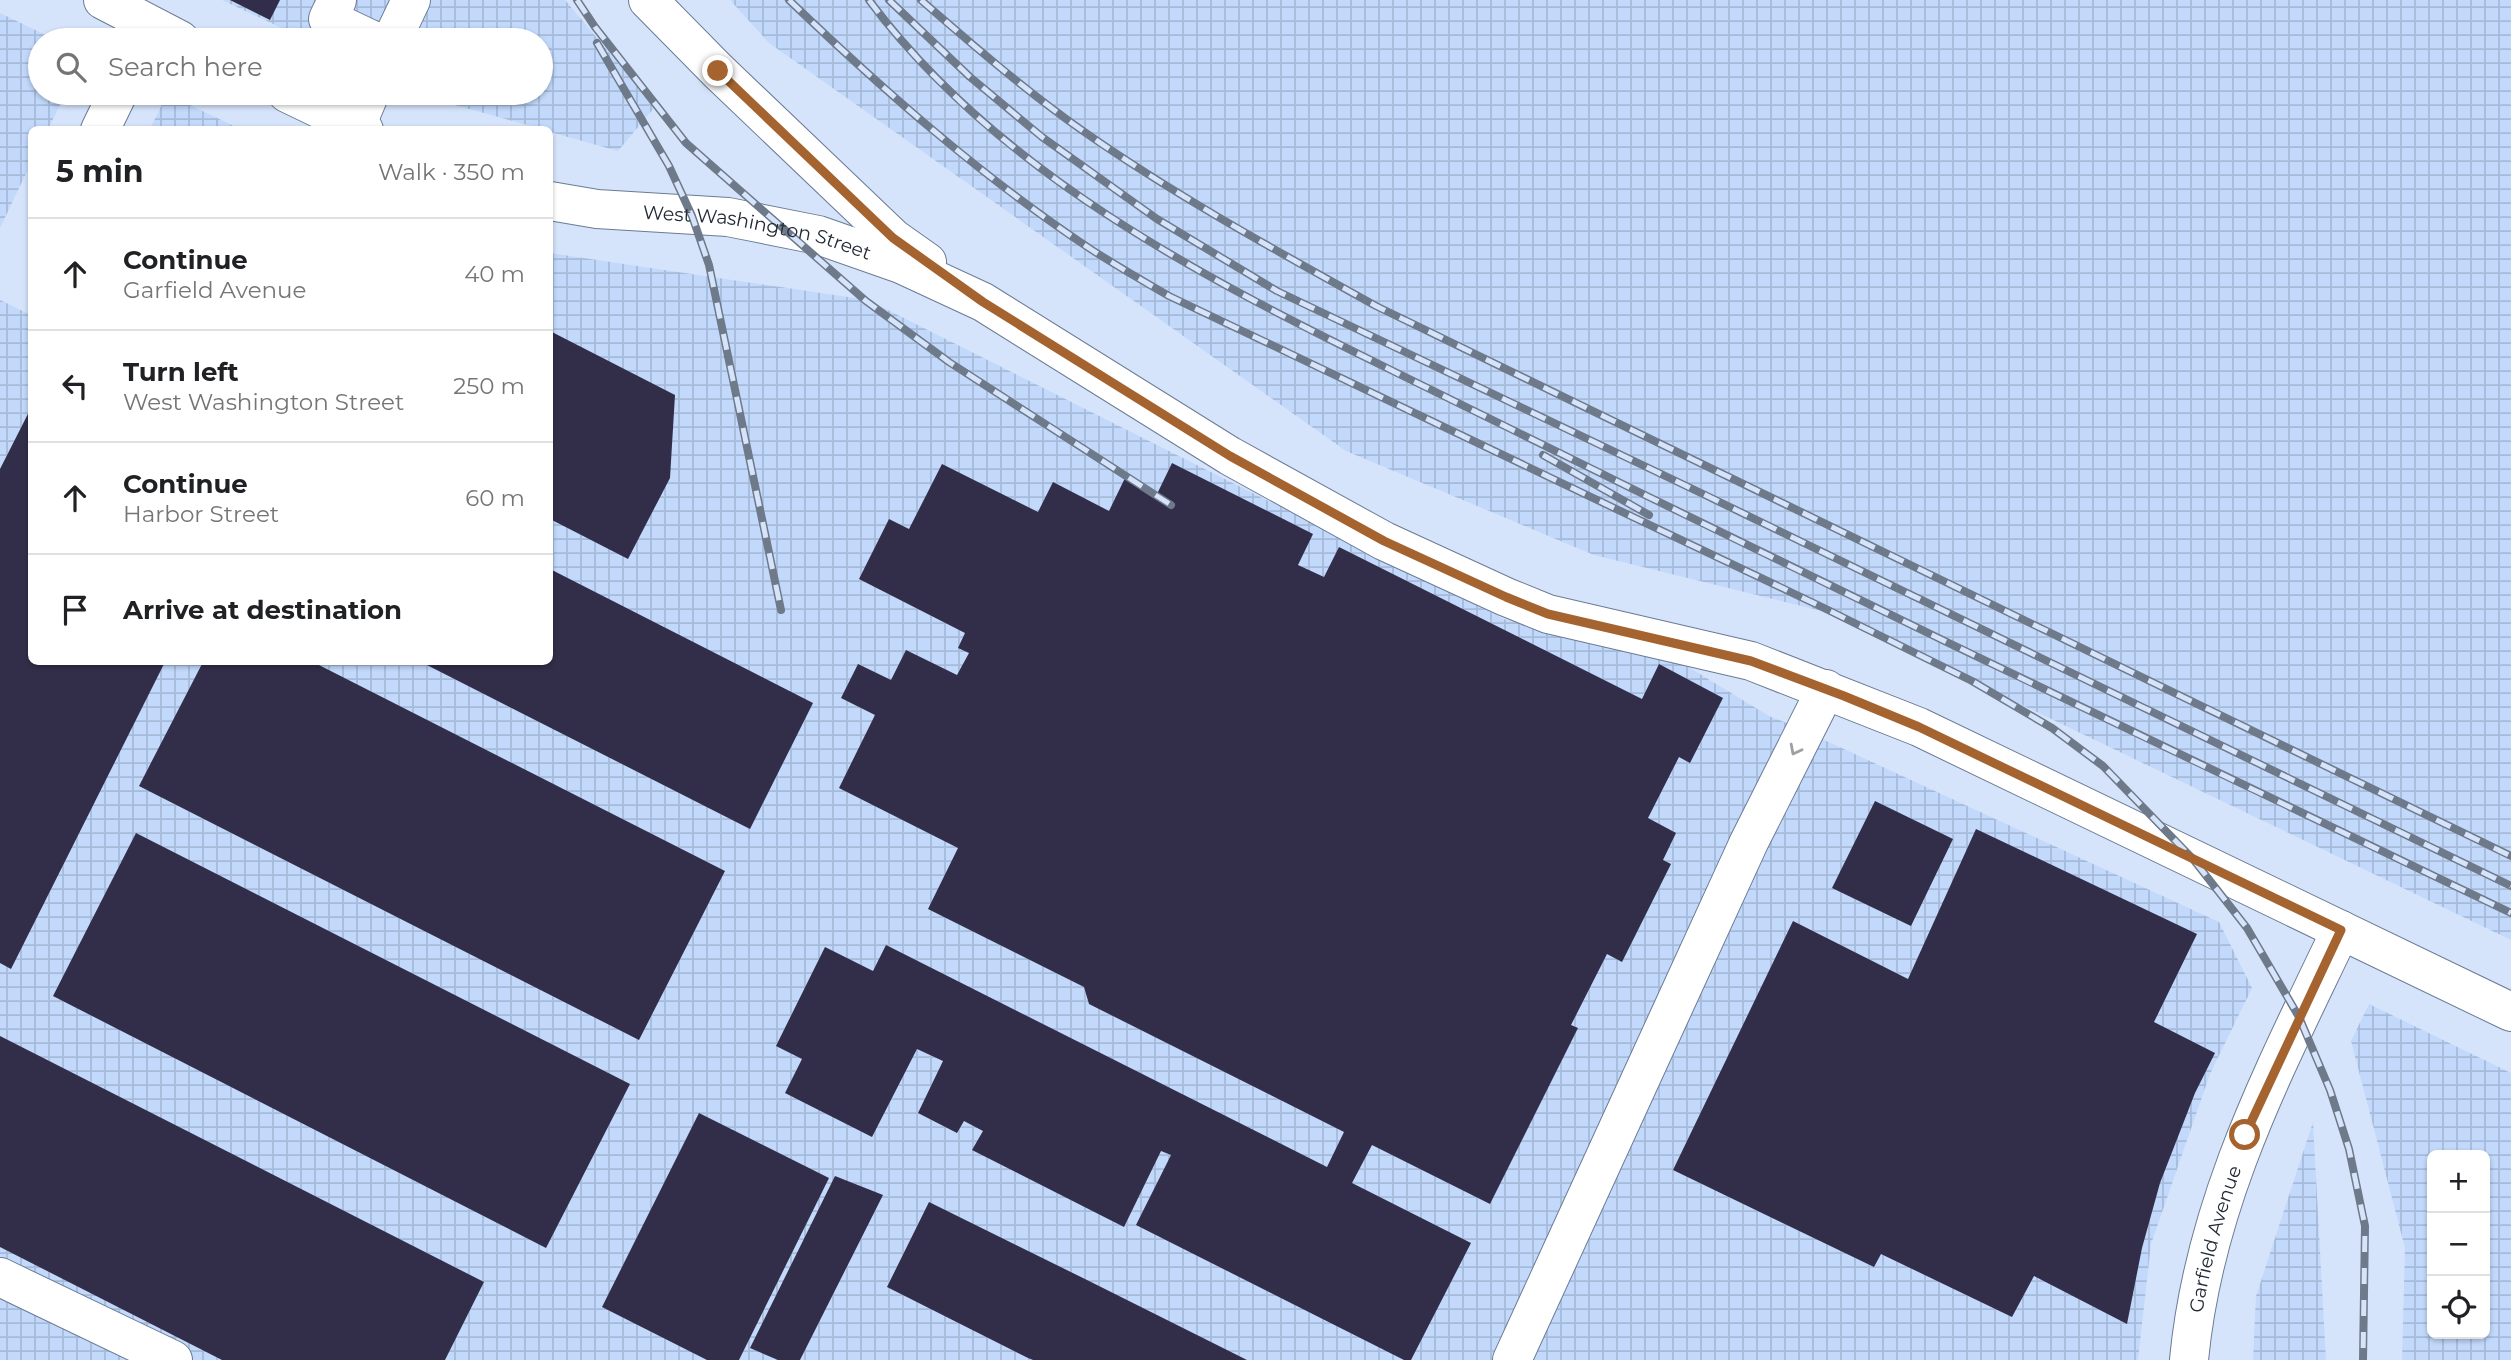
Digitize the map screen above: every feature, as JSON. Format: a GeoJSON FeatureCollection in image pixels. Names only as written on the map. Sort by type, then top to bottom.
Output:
{"type":"FeatureCollection","features":[{"type":"Feature","properties":{"kind":"street"},"geometry":{"type":"LineString","coordinates":[[103,0],[160,26]]}},
{"type":"Feature","properties":{"kind":"street"},"geometry":{"type":"LineString","coordinates":[[337,0],[328,19],[347,28]]}},
{"type":"Feature","properties":{"kind":"street"},"geometry":{"type":"LineString","coordinates":[[398,28],[411,0]]}},
{"type":"Feature","properties":{"kind":"street"},"geometry":{"type":"LineString","coordinates":[[648,0],[718,71],[893,238],[983,302]]}},
{"type":"Feature","properties":{"kind":"street"},"geometry":{"type":"LineString","coordinates":[[102,126],[112,105]]}},
{"type":"Feature","properties":{"kind":"street"},"geometry":{"type":"LineString","coordinates":[[327,105],[363,116]]}},
{"type":"Feature","properties":{"kind":"street","name":"West Washington Street"},"geometry":{"type":"LineString","coordinates":[[553,202],[597,209],[728,217],[818,235],[901,264],[983,302],[1230,456],[1384,541],[1548,614],[1751,661],[1919,727],[2511,1012]]}},
{"type":"Feature","properties":{"kind":"street"},"geometry":{"type":"LineString","coordinates":[[1512,1360],[1749,842],[1826,689]]}},
{"type":"Feature","properties":{"kind":"street","name":"Garfield Avenue"},"geometry":{"type":"LineString","coordinates":[[2189,1360],[2193,1321],[2212,1230],[2245,1135],[2341,930]]}},
{"type":"Feature","properties":{"kind":"street"},"geometry":{"type":"LineString","coordinates":[[0,1277],[173,1360]]}},
{"type":"Feature","properties":{"kind":"shaded area"},"geometry":{"type":"Polygon","coordinates":[[[222,0],[565,0],[655,107],[618,151],[553,133],[553,126],[531,126],[455,105],[553,105],[553,28],[282,28],[222,0]]]}},
{"type":"Feature","properties":{"kind":"shaded area"},"geometry":{"type":"Polygon","coordinates":[[[730,0],[2511,0],[2511,940],[1839,617],[1594,555],[1346,451],[769,43],[730,0]]]}},
{"type":"Feature","properties":{"kind":"shaded area"},"geometry":{"type":"Polygon","coordinates":[[[0,13],[31,28],[28,28],[28,105],[60,105],[50,126],[28,126],[28,169],[0,228],[0,13]]]}},
{"type":"Feature","properties":{"kind":"shaded area"},"geometry":{"type":"Polygon","coordinates":[[[162,105],[190,105],[234,126],[151,126],[162,105]]]}},
{"type":"Feature","properties":{"kind":"shaded area"},"geometry":{"type":"Polygon","coordinates":[[[553,253],[868,300],[1506,620],[1680,662],[1769,716],[2219,922],[2252,988],[2210,1074],[2151,1244],[2138,1360],[0,1360],[0,300],[28,314],[28,665],[553,665],[553,253]]]}},
{"type":"Feature","properties":{"kind":"shaded area"},"geometry":{"type":"Polygon","coordinates":[[[2369,1004],[2511,1073],[2511,1360],[2402,1360],[2405,1248],[2351,1041],[2369,1004]]]}},
{"type":"Feature","properties":{"kind":"shaded area"},"geometry":{"type":"Polygon","coordinates":[[[2313,1122],[2326,1360],[2253,1360],[2256,1296],[2313,1122]]]}},
{"type":"Feature","properties":{"kind":"building"},"geometry":{"type":"Polygon","coordinates":[[[230,0],[280,0],[270,20],[230,0]]]}},
{"type":"Feature","properties":{"kind":"building"},"geometry":{"type":"Polygon","coordinates":[[[553,333],[675,395],[670,478],[628,559],[553,521],[553,333]]]}},
{"type":"Feature","properties":{"kind":"building"},"geometry":{"type":"Polygon","coordinates":[[[28,414],[28,665],[163,665],[11,969],[0,963],[0,469],[28,414]]]}},
{"type":"Feature","properties":{"kind":"building"},"geometry":{"type":"Polygon","coordinates":[[[1172,463],[1313,534],[1298,565],[1324,577],[1339,547],[1642,699],[1659,664],[1723,698],[1690,763],[1679,757],[1648,818],[1676,833],[1663,860],[1671,864],[1622,962],[1607,954],[1571,1025],[1578,1028],[1490,1204],[1372,1145],[1352,1183],[1471,1243],[1411,1360],[1404,1360],[1136,1225],[1171,1155],[1161,1151],[1124,1227],[972,1150],[983,1131],[964,1121],[957,1133],[918,1113],[943,1061],[917,1049],[872,1137],[785,1093],[802,1059],[776,1046],[825,947],[873,971],[886,945],[1327,1167],[1344,1132],[1089,1004],[1084,987],[928,909],[958,848],[839,788],[875,715],[841,698],[858,664],[891,680],[906,650],[957,675],[969,653],[958,648],[965,633],[859,579],[889,519],[909,529],[942,464],[1038,512],[1053,482],[1109,511],[1125,478],[1157,494],[1172,463]]]}},
{"type":"Feature","properties":{"kind":"building"},"geometry":{"type":"Polygon","coordinates":[[[553,571],[813,703],[750,829],[427,665],[553,665],[553,571]]]}},
{"type":"Feature","properties":{"kind":"building"},"geometry":{"type":"Polygon","coordinates":[[[201,665],[319,665],[725,871],[639,1040],[139,786],[201,665]]]}},
{"type":"Feature","properties":{"kind":"building"},"geometry":{"type":"Polygon","coordinates":[[[1875,801],[1953,839],[1911,926],[1832,888],[1875,801]]]}},
{"type":"Feature","properties":{"kind":"building"},"geometry":{"type":"Polygon","coordinates":[[[1976,829],[2197,934],[2154,1022],[2215,1053],[2195,1093],[2160,1183],[2142,1248],[2127,1324],[2034,1276],[2012,1317],[1881,1254],[1874,1267],[1673,1170],[1793,921],[1908,979],[1976,829]]]}},
{"type":"Feature","properties":{"kind":"building"},"geometry":{"type":"Polygon","coordinates":[[[136,833],[630,1084],[546,1248],[53,996],[136,833]]]}},
{"type":"Feature","properties":{"kind":"building"},"geometry":{"type":"Polygon","coordinates":[[[0,1036],[484,1282],[445,1360],[222,1360],[0,1247],[0,1036]]]}},
{"type":"Feature","properties":{"kind":"building"},"geometry":{"type":"Polygon","coordinates":[[[699,1113],[829,1178],[739,1360],[707,1360],[602,1307],[699,1113]]]}},
{"type":"Feature","properties":{"kind":"building"},"geometry":{"type":"Polygon","coordinates":[[[835,1176],[883,1195],[800,1360],[778,1360],[750,1348],[835,1176]]]}},
{"type":"Feature","properties":{"kind":"building"},"geometry":{"type":"Polygon","coordinates":[[[929,1202],[1247,1360],[1028,1358],[887,1287],[929,1202]]]}},
{"type":"Feature","properties":{"kind":"railway"},"geometry":{"type":"LineString","coordinates":[[577,0],[686,143],[866,301],[949,362],[1171,505]]}},
{"type":"Feature","properties":{"kind":"railway"},"geometry":{"type":"LineString","coordinates":[[789,0],[897,100],[973,163],[1092,250],[1169,296],[1972,681],[2052,728],[2103,766],[2193,859],[2247,928],[2299,1017],[2330,1090],[2349,1149],[2365,1226],[2363,1360]]}},
{"type":"Feature","properties":{"kind":"railway"},"geometry":{"type":"LineString","coordinates":[[869,0],[921,62],[978,118],[1041,169],[1177,258],[1391,370],[1755,549],[2511,913]]}},
{"type":"Feature","properties":{"kind":"railway"},"geometry":{"type":"LineString","coordinates":[[889,0],[970,77],[1042,137],[1157,219],[1277,291],[1701,493],[2511,886]]}},
{"type":"Feature","properties":{"kind":"railway"},"geometry":{"type":"LineString","coordinates":[[921,0],[1021,84],[1118,155],[1227,222],[1376,306],[2511,856]]}},
{"type":"Feature","properties":{"kind":"railway"},"geometry":{"type":"LineString","coordinates":[[597,43],[669,166],[692,216],[709,265],[781,610]]}},
{"type":"Feature","properties":{"kind":"railway"},"geometry":{"type":"LineString","coordinates":[[1543,455],[1649,515]]}},
{"type":"Feature","properties":{"kind":"route"},"geometry":{"type":"LineString","coordinates":[[718,71],[893,238],[983,302],[1230,456],[1384,541],[1548,614],[1751,661],[1844,696],[1919,727],[2341,930],[2245,1135]]}}]}
